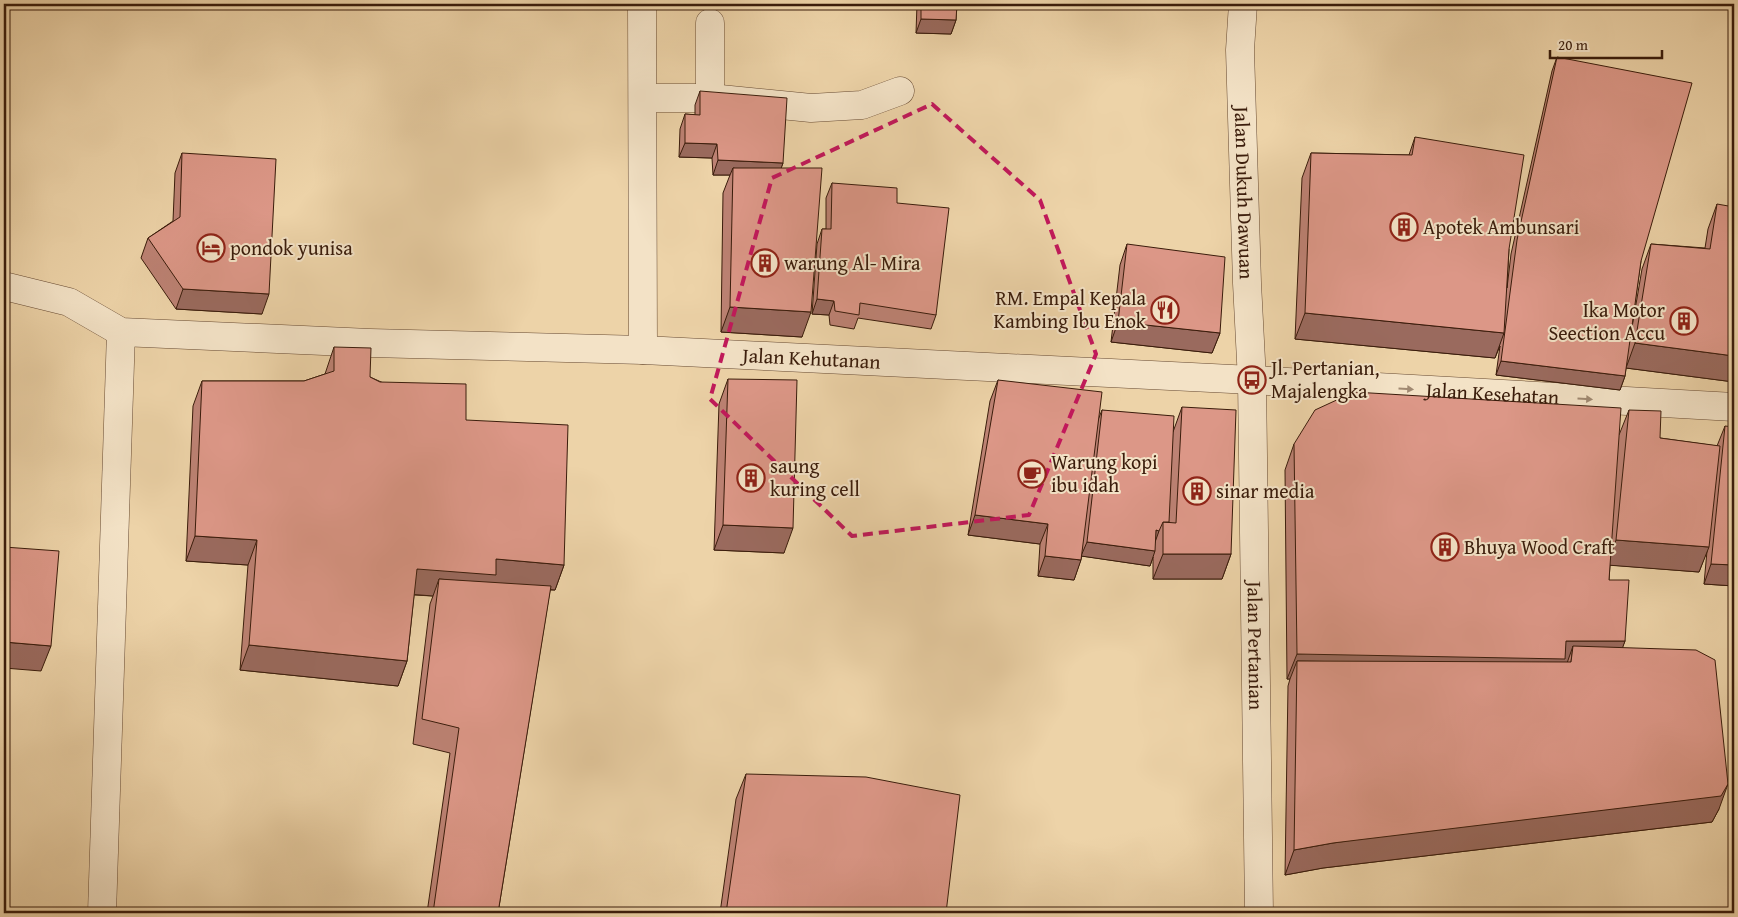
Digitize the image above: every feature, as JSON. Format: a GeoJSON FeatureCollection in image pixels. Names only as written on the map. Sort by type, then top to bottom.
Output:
{"type":"FeatureCollection","features":[{"type":"Feature","properties":{"kind":"street"},"geometry":{"type":"LineString","coordinates":[[642,4],[643,350]]}},
{"type":"Feature","properties":{"kind":"street","name":"Jalan Dukuh Dawuan"},"geometry":{"type":"LineString","coordinates":[[1243,4],[1240,50],[1252,380]]}},
{"type":"Feature","properties":{"kind":"street"},"geometry":{"type":"LineString","coordinates":[[710,22],[710,98]]}},
{"type":"Feature","properties":{"kind":"street"},"geometry":{"type":"LineString","coordinates":[[643,98],[710,98],[812,108],[862,105],[900,92]]}},
{"type":"Feature","properties":{"kind":"street"},"geometry":{"type":"LineString","coordinates":[[4,286],[69,302],[122,332],[102,913]]}},
{"type":"Feature","properties":{"kind":"street","name":"Jalan Kehutanan"},"geometry":{"type":"LineString","coordinates":[[122,332],[370,343],[643,350],[1252,380]]}},
{"type":"Feature","properties":{"kind":"street","name":"Jalan Kesehatan"},"geometry":{"type":"LineString","coordinates":[[1252,380],[1734,407]]}},
{"type":"Feature","properties":{"kind":"street","name":"Jalan Pertanian"},"geometry":{"type":"LineString","coordinates":[[1252,380],[1259,913]]}},
{"type":"Feature","properties":{"kind":"highlighted area"},"geometry":{"type":"Polygon","coordinates":[[[932,104],[1040,200],[1096,354],[1029,515],[852,536],[710,399],[772,178],[932,104]]]}},
{"type":"Feature","properties":{"kind":"building"},"geometry":{"type":"Polygon","coordinates":[[[921,4],[957,4],[956,20],[921,19],[921,4]]]}},
{"type":"Feature","properties":{"kind":"building"},"geometry":{"type":"Polygon","coordinates":[[[1557,57],[1692,83],[1641,261],[1625,376],[1501,361],[1517,240],[1557,57]]]}},
{"type":"Feature","properties":{"kind":"building"},"geometry":{"type":"Polygon","coordinates":[[[700,91],[787,98],[783,163],[718,160],[717,144],[685,143],[685,114],[700,115],[700,91]]]}},
{"type":"Feature","properties":{"kind":"building","name":"Apotek Ambunsari"},"geometry":{"type":"Polygon","coordinates":[[[1415,137],[1524,155],[1509,249],[1504,333],[1305,313],[1311,153],[1412,155],[1415,137]]]}},
{"type":"Feature","properties":{"kind":"building","name":"pondok yunisa"},"geometry":{"type":"Polygon","coordinates":[[[182,153],[276,159],[269,294],[183,289],[148,238],[180,217],[182,153]]]}},
{"type":"Feature","properties":{"kind":"building","name":"warung Al- Mira"},"geometry":{"type":"Polygon","coordinates":[[[733,168],[822,168],[811,312],[730,307],[733,168]]]}},
{"type":"Feature","properties":{"kind":"building"},"geometry":{"type":"Polygon","coordinates":[[[832,183],[897,188],[897,203],[949,208],[936,315],[860,303],[859,315],[835,311],[834,301],[817,299],[822,229],[831,229],[832,183]]]}},
{"type":"Feature","properties":{"kind":"building","name":"Ika Motor Seection Accu"},"geometry":{"type":"Polygon","coordinates":[[[1717,204],[1734,207],[1734,356],[1635,343],[1651,244],[1710,249],[1717,204]]]}},
{"type":"Feature","properties":{"kind":"building","name":"RM. Empal Kepala Kambing Ibu Enok"},"geometry":{"type":"Polygon","coordinates":[[[1127,244],[1225,257],[1220,333],[1118,322],[1127,244]]]}},
{"type":"Feature","properties":{"kind":"building"},"geometry":{"type":"Polygon","coordinates":[[[334,347],[371,348],[370,377],[380,382],[466,384],[466,420],[568,425],[564,565],[496,559],[496,575],[417,569],[407,661],[249,645],[257,540],[195,536],[202,381],[304,381],[334,371],[334,347]]]}},
{"type":"Feature","properties":{"kind":"building","name":"saung kuring cell"},"geometry":{"type":"Polygon","coordinates":[[[728,379],[797,380],[793,528],[723,525],[728,379]]]}},
{"type":"Feature","properties":{"kind":"building","name":"Warung kopi ibu idah"},"geometry":{"type":"Polygon","coordinates":[[[998,380],[1102,392],[1081,560],[1045,556],[1048,524],[975,515],[998,380]]]}},
{"type":"Feature","properties":{"kind":"building","name":"Bhuya Wood Craft"},"geometry":{"type":"Polygon","coordinates":[[[1354,392],[1621,408],[1609,580],[1629,580],[1625,641],[1566,641],[1565,659],[1297,654],[1294,444],[1315,410],[1354,392]]]}},
{"type":"Feature","properties":{"kind":"building","name":"sinar media"},"geometry":{"type":"Polygon","coordinates":[[[1182,407],[1236,410],[1231,554],[1163,554],[1163,522],[1176,523],[1182,407]]]}},
{"type":"Feature","properties":{"kind":"building"},"geometry":{"type":"Polygon","coordinates":[[[1102,410],[1174,416],[1169,522],[1163,522],[1159,531],[1156,530],[1155,551],[1087,542],[1102,410]]]}},
{"type":"Feature","properties":{"kind":"building"},"geometry":{"type":"Polygon","coordinates":[[[1629,410],[1661,411],[1660,438],[1720,446],[1709,547],[1616,540],[1629,410]]]}},
{"type":"Feature","properties":{"kind":"building"},"geometry":{"type":"Polygon","coordinates":[[[1725,426],[1734,427],[1734,565],[1711,564],[1725,426]]]}},
{"type":"Feature","properties":{"kind":"building"},"geometry":{"type":"Polygon","coordinates":[[[4,547],[59,551],[51,646],[4,642],[4,547]]]}},
{"type":"Feature","properties":{"kind":"building"},"geometry":{"type":"Polygon","coordinates":[[[439,579],[551,586],[498,913],[433,913],[459,728],[422,719],[439,579]]]}},
{"type":"Feature","properties":{"kind":"building"},"geometry":{"type":"Polygon","coordinates":[[[1573,646],[1696,650],[1715,660],[1728,784],[1721,796],[1333,843],[1294,850],[1297,661],[1571,662],[1573,646]]]}},
{"type":"Feature","properties":{"kind":"building"},"geometry":{"type":"Polygon","coordinates":[[[746,774],[866,777],[960,795],[946,913],[726,913],[746,774]]]}},
{"type":"Feature","properties":{"kind":"place","name":"Apotek Ambunsari"},"geometry":{"type":"Point","coordinates":[1404,227]}},
{"type":"Feature","properties":{"kind":"place","name":"pondok yunisa"},"geometry":{"type":"Point","coordinates":[211,248]}},
{"type":"Feature","properties":{"kind":"place","name":"warung Al- Mira"},"geometry":{"type":"Point","coordinates":[765,263]}},
{"type":"Feature","properties":{"kind":"place","name":"RM. Empal Kepala Kambing Ibu Enok"},"geometry":{"type":"Point","coordinates":[1165,310]}},
{"type":"Feature","properties":{"kind":"place","name":"Ika Motor Seection Accu"},"geometry":{"type":"Point","coordinates":[1684,321]}},
{"type":"Feature","properties":{"kind":"place","name":"Jl. Pertanian, Majalengka"},"geometry":{"type":"Point","coordinates":[1252,380]}},
{"type":"Feature","properties":{"kind":"place","name":"Warung kopi ibu idah"},"geometry":{"type":"Point","coordinates":[1032,474]}},
{"type":"Feature","properties":{"kind":"place","name":"saung kuring cell"},"geometry":{"type":"Point","coordinates":[751,478]}},
{"type":"Feature","properties":{"kind":"place","name":"sinar media"},"geometry":{"type":"Point","coordinates":[1197,491]}},
{"type":"Feature","properties":{"kind":"place","name":"Bhuya Wood Craft"},"geometry":{"type":"Point","coordinates":[1445,547]}}]}
